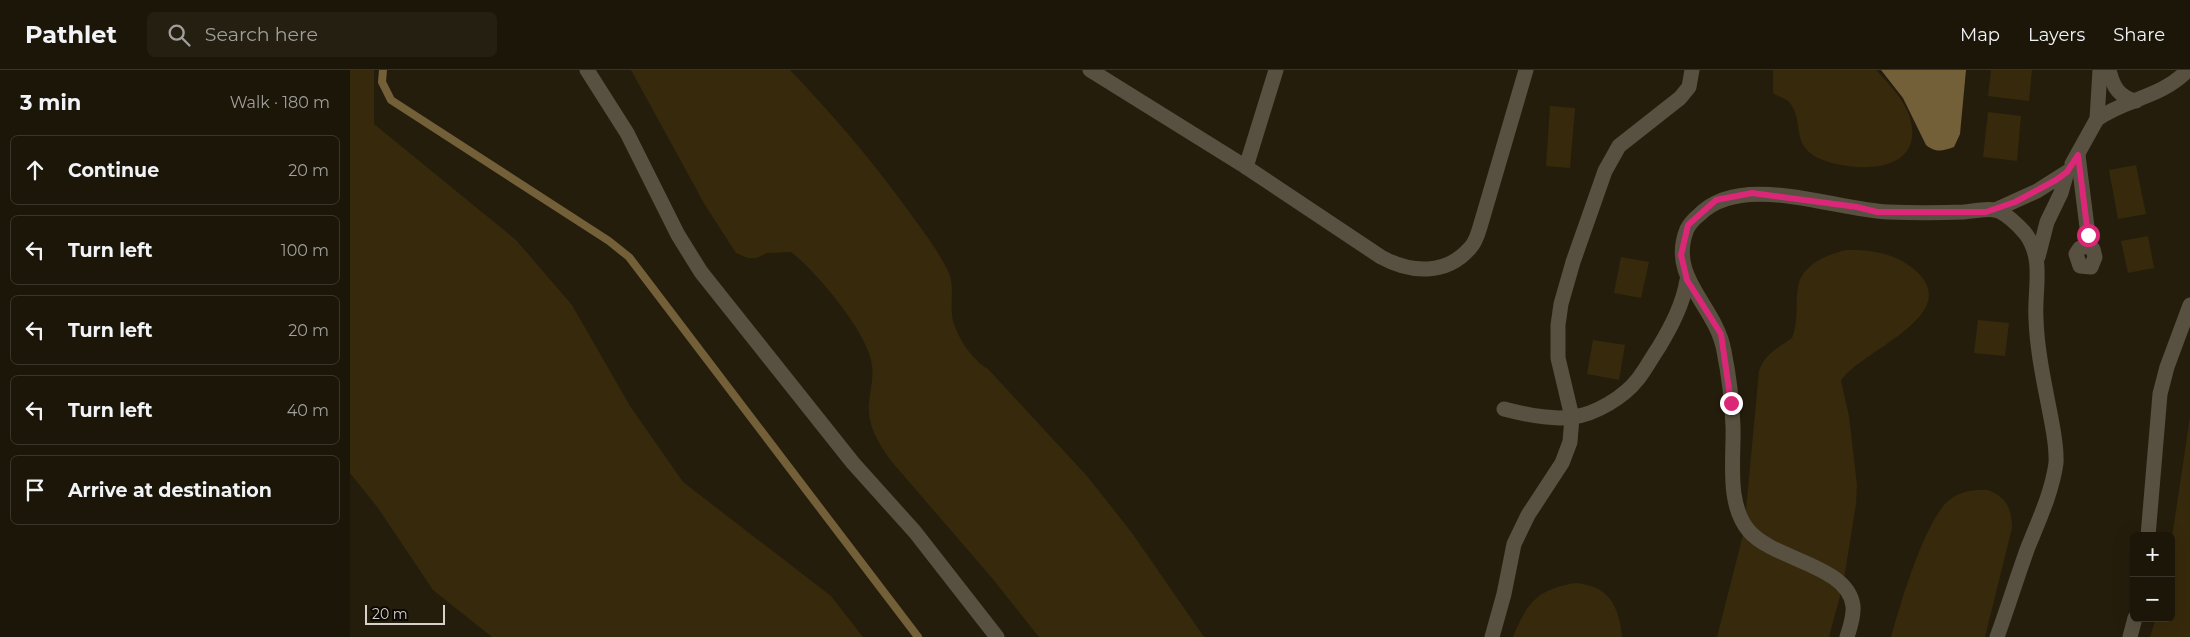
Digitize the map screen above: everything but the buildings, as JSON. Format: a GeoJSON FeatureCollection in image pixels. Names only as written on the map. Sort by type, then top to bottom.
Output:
{"type":"FeatureCollection","features":[{"type":"Feature","properties":{"kind":"street"},"geometry":{"type":"LineString","coordinates":[[587,70],[627,133],[678,235],[701,272],[840,448],[915,532],[997,637]]}},
{"type":"Feature","properties":{"kind":"street"},"geometry":{"type":"LineString","coordinates":[[1090,70],[1246,167],[1397,266],[1418,270],[1436,269],[1457,260],[1472,247],[1480,227],[1526,70]]}},
{"type":"Feature","properties":{"kind":"street"},"geometry":{"type":"LineString","coordinates":[[1246,167],[1276,70]]}},
{"type":"Feature","properties":{"kind":"street"},"geometry":{"type":"LineString","coordinates":[[1492,637],[1504,594],[1514,544],[1528,515],[1562,463],[1570,442],[1572,418],[1558,358],[1558,326],[1561,304],[1573,262],[1605,171],[1611,156],[1619,146],[1680,98],[1689,87],[1692,70]]}},
{"type":"Feature","properties":{"kind":"street"},"geometry":{"type":"LineString","coordinates":[[1997,637],[2045,503],[2056,463],[2054,432],[2037,336],[2038,257],[2047,222],[2062,193],[2067,172],[2097,119],[2100,70]]}},
{"type":"Feature","properties":{"kind":"street"},"geometry":{"type":"LineString","coordinates":[[2109,70],[2112,83],[2120,94],[2136,101]]}},
{"type":"Feature","properties":{"kind":"street"},"geometry":{"type":"LineString","coordinates":[[2097,119],[2121,105],[2161,92],[2188,70]]}},
{"type":"Feature","properties":{"kind":"street"},"geometry":{"type":"LineString","coordinates":[[2078,155],[2087,222],[2088,246]]}},
{"type":"Feature","properties":{"kind":"street"},"geometry":{"type":"LineString","coordinates":[[1847,637],[1853,616],[1853,605],[1850,594],[1843,584],[1830,575],[1759,540],[1748,529],[1741,517],[1734,488],[1731,403],[1721,334],[1704,304],[1687,280],[1681,255],[1688,225],[1716,200],[1752,193],[1857,207],[1877,212],[1995,210],[2037,191],[2067,172]]}},
{"type":"Feature","properties":{"kind":"street"},"geometry":{"type":"LineString","coordinates":[[1995,210],[2023,230],[2038,257]]}},
{"type":"Feature","properties":{"kind":"street"},"geometry":{"type":"LineString","coordinates":[[1504,409],[1522,414],[1572,418],[1597,409],[1627,390],[1648,364],[1684,300],[1687,280]]}},
{"type":"Feature","properties":{"kind":"street"},"geometry":{"type":"LineString","coordinates":[[1684,300],[1704,304]]}},
{"type":"Feature","properties":{"kind":"street"},"geometry":{"type":"LineString","coordinates":[[2148,532],[2160,394],[2167,367],[2190,305]]}},
{"type":"Feature","properties":{"kind":"street"},"geometry":{"type":"LineString","coordinates":[[2130,637],[2135,622]]}},
{"type":"Feature","properties":{"kind":"shaded area"},"geometry":{"type":"Polygon","coordinates":[[[350,70],[374,70],[374,124],[516,240],[572,305],[630,406],[683,482],[831,596],[863,637],[492,637],[433,590],[378,508],[350,473],[350,70]]]}},
{"type":"Feature","properties":{"kind":"shaded area"},"geometry":{"type":"Polygon","coordinates":[[[631,70],[790,70],[865,155],[893,190],[938,253],[950,275],[953,321],[966,348],[976,360],[988,369],[1087,476],[1132,533],[1204,637],[1039,637],[992,578],[892,462],[878,441],[872,427],[869,411],[873,375],[869,352],[862,337],[840,304],[814,273],[791,252],[767,253],[757,258],[748,258],[736,253],[705,205],[631,70]]]}},
{"type":"Feature","properties":{"kind":"shaded area"},"geometry":{"type":"Polygon","coordinates":[[[1773,70],[1876,70],[1899,96],[1908,111],[1912,128],[1911,144],[1903,155],[1892,162],[1877,166],[1845,166],[1818,158],[1804,146],[1794,109],[1786,99],[1773,93],[1773,70]]]}},
{"type":"Feature","properties":{"kind":"shaded area"},"geometry":{"type":"Polygon","coordinates":[[[1881,70],[1966,70],[1960,134],[1954,147],[1939,150],[1926,145],[1903,98],[1881,70]]]}},
{"type":"Feature","properties":{"kind":"shaded area"},"geometry":{"type":"Polygon","coordinates":[[[1991,70],[2032,70],[2029,101],[1988,96],[1991,70]]]}},
{"type":"Feature","properties":{"kind":"shaded area"},"geometry":{"type":"Polygon","coordinates":[[[1550,106],[1575,108],[1570,168],[1546,166],[1550,106]]]}},
{"type":"Feature","properties":{"kind":"shaded area"},"geometry":{"type":"Polygon","coordinates":[[[1988,112],[2021,116],[2017,161],[1983,157],[1988,112]]]}},
{"type":"Feature","properties":{"kind":"shaded area"},"geometry":{"type":"Polygon","coordinates":[[[2136,165],[2146,214],[2118,219],[2109,170],[2136,165]]]}},
{"type":"Feature","properties":{"kind":"shaded area"},"geometry":{"type":"Polygon","coordinates":[[[2148,236],[2154,268],[2128,273],[2121,241],[2148,236]]]}},
{"type":"Feature","properties":{"kind":"shaded area"},"geometry":{"type":"Polygon","coordinates":[[[1846,250],[1865,250],[1884,254],[1902,261],[1917,272],[1928,288],[1927,304],[1918,318],[1903,332],[1851,370],[1841,381],[1849,416],[1857,485],[1856,504],[1843,585],[1829,637],[1717,637],[1744,531],[1759,371],[1768,356],[1792,338],[1798,287],[1800,279],[1805,272],[1816,262],[1846,250]]]}},
{"type":"Feature","properties":{"kind":"shaded area"},"geometry":{"type":"Polygon","coordinates":[[[1621,257],[1649,262],[1641,298],[1614,293],[1621,257]]]}},
{"type":"Feature","properties":{"kind":"shaded area"},"geometry":{"type":"Polygon","coordinates":[[[1978,320],[2009,323],[2005,356],[1974,353],[1978,320]]]}},
{"type":"Feature","properties":{"kind":"shaded area"},"geometry":{"type":"Polygon","coordinates":[[[1593,340],[1625,345],[1619,380],[1587,374],[1593,340]]]}},
{"type":"Feature","properties":{"kind":"shaded area"},"geometry":{"type":"Polygon","coordinates":[[[2190,417],[2190,637],[2150,637],[2155,622],[2175,622],[2175,532],[2173,532],[2190,417]]]}},
{"type":"Feature","properties":{"kind":"shaded area"},"geometry":{"type":"Polygon","coordinates":[[[1976,490],[1987,490],[1999,496],[2007,504],[2011,515],[2012,528],[1985,637],[1891,637],[1914,565],[1938,513],[1947,502],[1956,496],[1976,490]]]}},
{"type":"Feature","properties":{"kind":"shaded area"},"geometry":{"type":"Polygon","coordinates":[[[1576,583],[1597,588],[1610,600],[1618,616],[1622,637],[1513,637],[1529,606],[1543,593],[1576,583]]]}},
{"type":"Feature","properties":{"kind":"waterway"},"geometry":{"type":"LineString","coordinates":[[383,70],[382,82],[391,100],[609,241],[629,257],[918,637]]}},
{"type":"Feature","properties":{"kind":"route"},"geometry":{"type":"LineString","coordinates":[[1731,403],[1721,334],[1704,304],[1687,280],[1681,255],[1688,225],[1716,200],[1752,193],[1857,207],[1877,212],[1986,212],[2015,202],[2056,180],[2067,172],[2078,155],[2088,235]]}}]}
